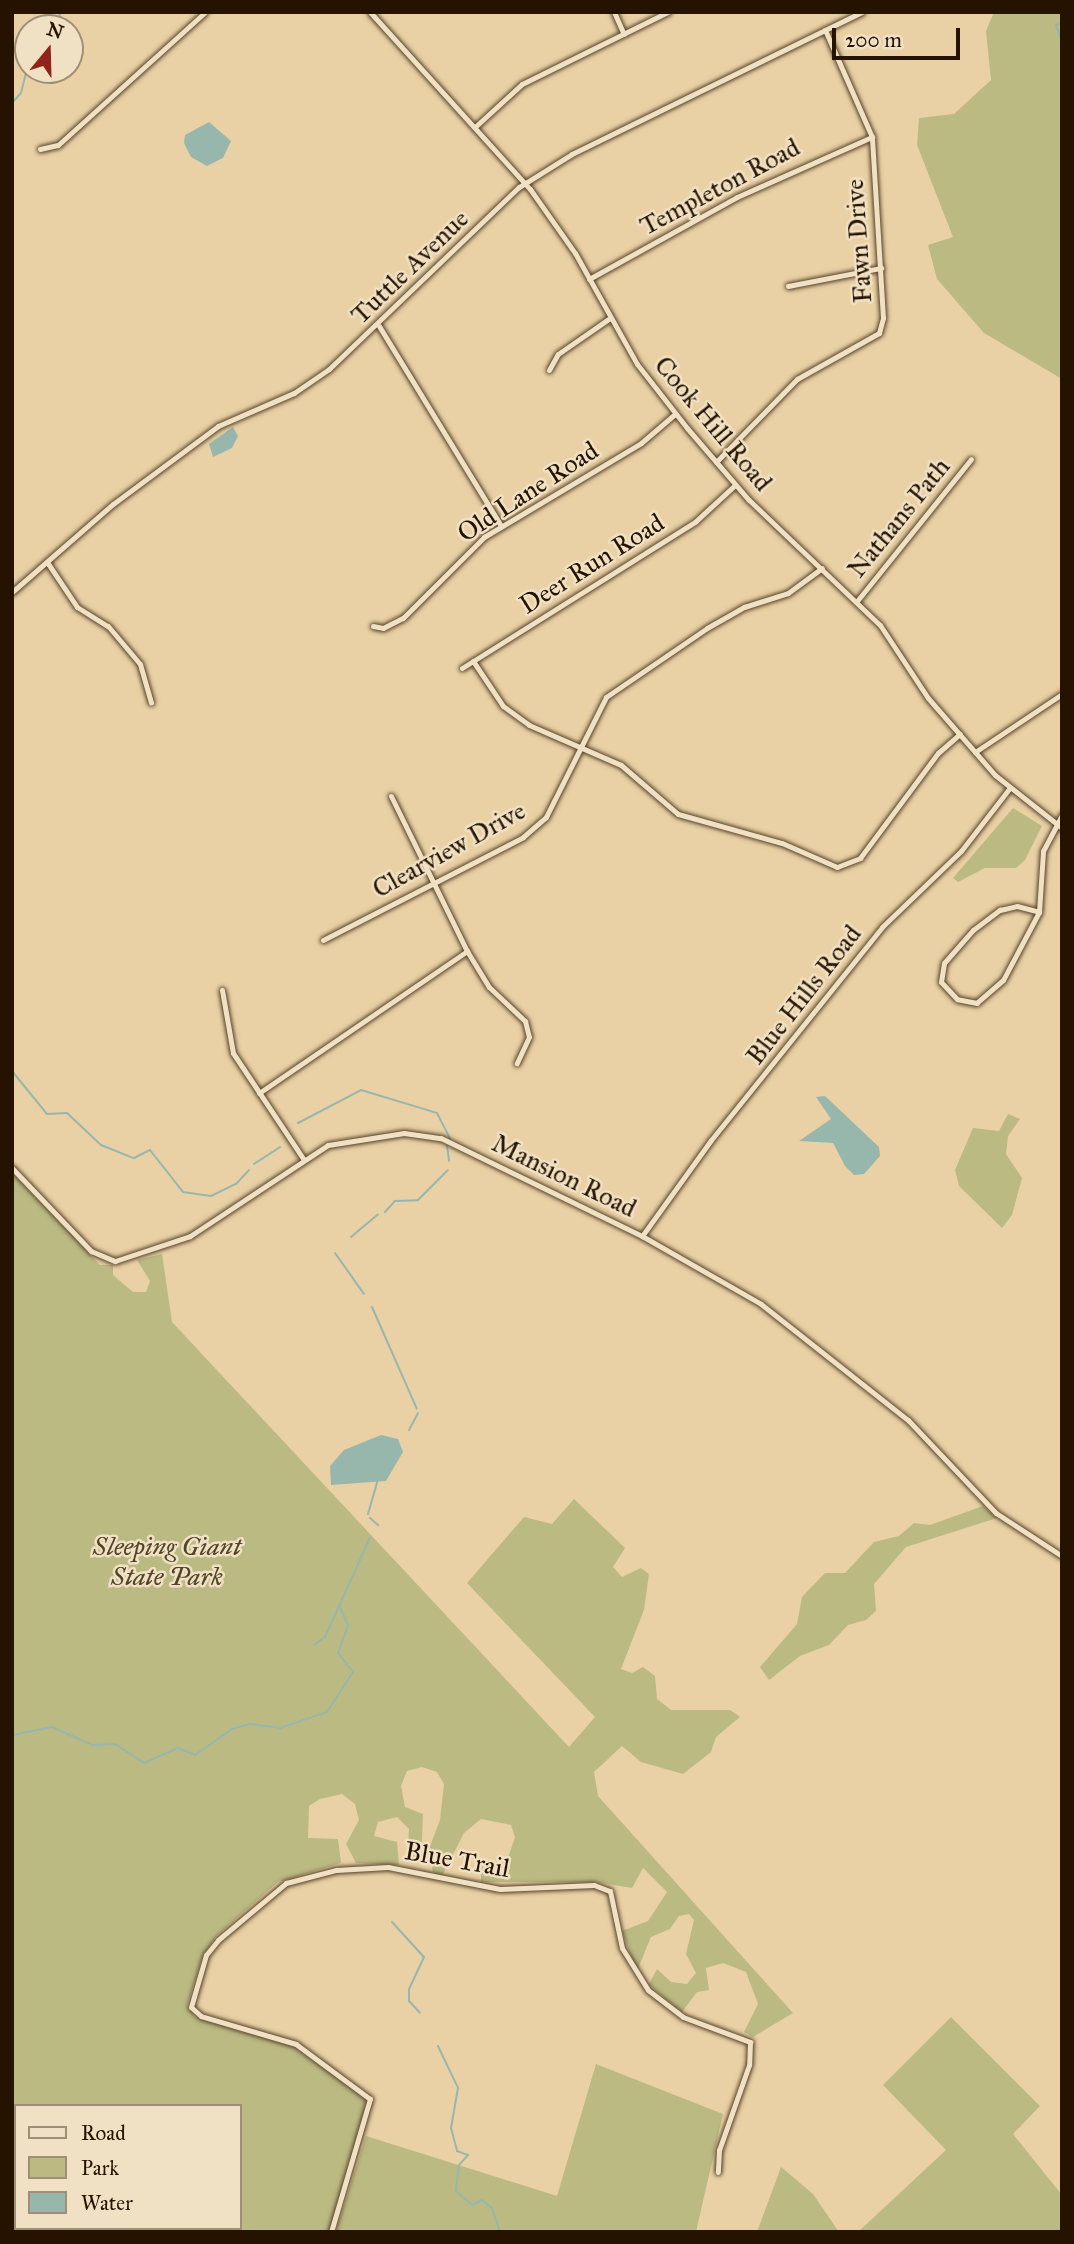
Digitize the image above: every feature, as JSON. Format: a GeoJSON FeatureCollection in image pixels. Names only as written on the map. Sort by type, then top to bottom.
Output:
{"type":"FeatureCollection","features":[{"type":"Feature","properties":{"kind":"street"},"geometry":{"type":"LineString","coordinates":[[40,149],[58,145],[205,12]]}},
{"type":"Feature","properties":{"kind":"street","name":"Cook Hill Road"},"geometry":{"type":"LineString","coordinates":[[370,12],[525,183],[589,279],[610,318],[675,414],[736,485],[857,601],[960,734],[1009,789],[1059,826]]}},
{"type":"Feature","properties":{"kind":"street"},"geometry":{"type":"LineString","coordinates":[[614,12],[624,34]]}},
{"type":"Feature","properties":{"kind":"street"},"geometry":{"type":"LineString","coordinates":[[476,126],[522,85],[668,12]]}},
{"type":"Feature","properties":{"kind":"street","name":"Tuttle Avenue"},"geometry":{"type":"LineString","coordinates":[[12,592],[108,508],[207,434],[238,414],[301,388],[379,326],[525,183],[862,12]]}},
{"type":"Feature","properties":{"kind":"street","name":"Fawn Drive"},"geometry":{"type":"LineString","coordinates":[[716,462],[797,379],[879,333],[881,268],[872,137],[825,30]]}},
{"type":"Feature","properties":{"kind":"street","name":"Templeton Road"},"geometry":{"type":"LineString","coordinates":[[589,279],[737,197],[872,137]]}},
{"type":"Feature","properties":{"kind":"street"},"geometry":{"type":"LineString","coordinates":[[788,286],[881,268]]}},
{"type":"Feature","properties":{"kind":"street"},"geometry":{"type":"LineString","coordinates":[[549,370],[558,354],[610,318]]}},
{"type":"Feature","properties":{"kind":"street"},"geometry":{"type":"LineString","coordinates":[[379,326],[501,526]]}},
{"type":"Feature","properties":{"kind":"street","name":"Old Lane Road"},"geometry":{"type":"LineString","coordinates":[[373,626],[383,628],[403,618],[466,552],[501,526],[641,443],[675,414]]}},
{"type":"Feature","properties":{"kind":"street","name":"Nathans Path"},"geometry":{"type":"LineString","coordinates":[[857,601],[971,459]]}},
{"type":"Feature","properties":{"kind":"street","name":"Deer Run Road"},"geometry":{"type":"LineString","coordinates":[[462,668],[696,521],[736,485]]}},
{"type":"Feature","properties":{"kind":"street"},"geometry":{"type":"LineString","coordinates":[[47,562],[77,607],[108,626],[140,664],[151,702]]}},
{"type":"Feature","properties":{"kind":"street","name":"Clearview Drive"},"geometry":{"type":"LineString","coordinates":[[323,940],[431,882],[523,837],[546,817],[606,697],[638,671],[744,607],[788,593],[822,568]]}},
{"type":"Feature","properties":{"kind":"street"},"geometry":{"type":"LineString","coordinates":[[473,661],[503,706],[581,750],[621,765],[678,814],[782,843],[837,867],[860,858],[938,753],[960,734]]}},
{"type":"Feature","properties":{"kind":"street"},"geometry":{"type":"LineString","coordinates":[[975,752],[1062,694]]}},
{"type":"Feature","properties":{"kind":"street","name":"Blue Hills Road"},"geometry":{"type":"LineString","coordinates":[[642,1236],[711,1140],[882,927],[968,843],[1009,789]]}},
{"type":"Feature","properties":{"kind":"street"},"geometry":{"type":"LineString","coordinates":[[391,796],[467,951],[489,987],[525,1021],[529,1037],[517,1063]]}},
{"type":"Feature","properties":{"kind":"street"},"geometry":{"type":"LineString","coordinates":[[1039,912],[1009,907],[974,930],[944,963],[940,973],[946,990],[968,1004],[984,999],[1003,980],[1039,912],[1043,851],[1059,826],[1062,816]]}},
{"type":"Feature","properties":{"kind":"street"},"geometry":{"type":"LineString","coordinates":[[259,1093],[467,951]]}},
{"type":"Feature","properties":{"kind":"street"},"geometry":{"type":"LineString","coordinates":[[222,990],[233,1053],[304,1160]]}},
{"type":"Feature","properties":{"kind":"street","name":"Mansion Road"},"geometry":{"type":"LineString","coordinates":[[12,1168],[91,1251],[115,1261],[190,1236],[304,1160],[341,1141],[432,1135],[642,1236],[772,1312],[908,1420],[996,1513],[1062,1556]]}},
{"type":"Feature","properties":{"kind":"street","name":"Blue Trail"},"geometry":{"type":"LineString","coordinates":[[331,2232],[370,2099],[296,2044],[193,2012],[209,1950],[278,1888],[324,1872],[388,1867],[510,1890],[604,1887],[613,1895],[626,1958],[653,1995],[694,2022],[747,2038],[751,2057],[719,2150],[718,2172]]}},
{"type":"Feature","properties":{"kind":"green space"},"geometry":{"type":"Polygon","coordinates":[[[994,12],[1062,12],[1062,379],[984,333],[937,279],[928,245],[953,237],[917,145],[919,118],[954,114],[991,80],[986,31],[994,12]]]}},
{"type":"Feature","properties":{"kind":"green space"},"geometry":{"type":"Polygon","coordinates":[[[1013,808],[1042,826],[1025,860],[1016,868],[985,868],[958,882],[953,878],[1013,808]]]}},
{"type":"Feature","properties":{"kind":"green space"},"geometry":{"type":"Polygon","coordinates":[[[1008,1114],[1020,1119],[1008,1136],[1006,1154],[1022,1178],[1012,1215],[1002,1228],[959,1186],[955,1170],[973,1128],[999,1131],[1008,1114]]]}},
{"type":"Feature","properties":{"kind":"green space","name":"Sleeping Giant State Park"},"geometry":{"type":"Polygon","coordinates":[[[12,1173],[100,1265],[113,1265],[113,1275],[133,1292],[146,1292],[150,1281],[137,1260],[162,1254],[172,1322],[569,1747],[595,1717],[467,1583],[524,1517],[552,1524],[574,1499],[625,1548],[613,1567],[622,1577],[641,1568],[649,1574],[644,1610],[621,1669],[632,1673],[643,1667],[655,1676],[657,1699],[671,1710],[730,1710],[740,1717],[716,1737],[711,1752],[683,1774],[641,1762],[622,1746],[594,1772],[598,1796],[793,2013],[753,2037],[744,2032],[758,2004],[746,1972],[723,1963],[706,1968],[709,1990],[697,1992],[682,2012],[649,1984],[657,1969],[671,1982],[687,1984],[696,1973],[686,1954],[694,1920],[689,1914],[679,1916],[670,1929],[651,1937],[637,1971],[622,1931],[648,1921],[667,1892],[643,1868],[632,1888],[596,1882],[481,1882],[481,1867],[507,1861],[515,1837],[511,1825],[481,1819],[464,1833],[442,1876],[433,1872],[429,1849],[440,1820],[444,1784],[437,1772],[422,1767],[407,1771],[401,1786],[405,1807],[423,1814],[421,1864],[407,1862],[409,1829],[397,1817],[378,1822],[374,1836],[397,1842],[399,1865],[356,1863],[346,1844],[359,1820],[355,1804],[342,1794],[320,1799],[309,1806],[308,1838],[338,1839],[341,1863],[278,1882],[216,1936],[203,1955],[187,2005],[195,2017],[292,2046],[364,2097],[367,2103],[329,2232],[12,2232],[12,1173]]]}},
{"type":"Feature","properties":{"kind":"green space"},"geometry":{"type":"Polygon","coordinates":[[[983,1506],[997,1518],[906,1547],[874,1584],[876,1611],[866,1620],[848,1625],[829,1645],[800,1656],[769,1680],[760,1667],[797,1624],[802,1597],[825,1573],[845,1573],[874,1542],[899,1536],[914,1523],[930,1525],[983,1506]]]}},
{"type":"Feature","properties":{"kind":"green space"},"geometry":{"type":"Polygon","coordinates":[[[951,2017],[1040,2106],[1013,2134],[1062,2195],[1062,2232],[858,2232],[946,2150],[883,2085],[951,2017]]]}},
{"type":"Feature","properties":{"kind":"green space"},"geometry":{"type":"Polygon","coordinates":[[[596,2064],[723,2114],[696,2232],[336,2232],[366,2136],[557,2196],[596,2064]]]}},
{"type":"Feature","properties":{"kind":"green space"},"geometry":{"type":"Polygon","coordinates":[[[781,2167],[813,2194],[839,2232],[757,2232],[781,2167]]]}},
{"type":"Feature","properties":{"kind":"water"},"geometry":{"type":"Polygon","coordinates":[[[209,122],[231,141],[223,158],[207,166],[191,157],[184,143],[185,135],[209,122]]]}},
{"type":"Feature","properties":{"kind":"water"},"geometry":{"type":"Polygon","coordinates":[[[233,427],[238,436],[232,448],[213,457],[209,444],[233,427]]]}},
{"type":"Feature","properties":{"kind":"water"},"geometry":{"type":"Polygon","coordinates":[[[825,1096],[879,1147],[880,1156],[864,1174],[854,1175],[845,1166],[833,1143],[799,1141],[831,1119],[816,1097],[825,1096]]]}},
{"type":"Feature","properties":{"kind":"water"},"geometry":{"type":"Polygon","coordinates":[[[381,1435],[398,1439],[403,1452],[386,1481],[331,1485],[330,1466],[344,1450],[381,1435]]]}},
{"type":"Feature","properties":{"kind":"waterway"},"geometry":{"type":"LineString","coordinates":[[1062,23],[1056,25],[1062,42]]}},
{"type":"Feature","properties":{"kind":"waterway"},"geometry":{"type":"LineString","coordinates":[[12,103],[21,93],[23,84]]}},
{"type":"Feature","properties":{"kind":"waterway"},"geometry":{"type":"LineString","coordinates":[[12,1071],[47,1114],[67,1113],[101,1145],[134,1158],[150,1150],[183,1192],[211,1196],[236,1184],[249,1170]]}},
{"type":"Feature","properties":{"kind":"waterway"},"geometry":{"type":"LineString","coordinates":[[298,1123],[361,1090],[437,1113],[450,1139]]}},
{"type":"Feature","properties":{"kind":"waterway"},"geometry":{"type":"LineString","coordinates":[[447,1146],[449,1161]]}},
{"type":"Feature","properties":{"kind":"waterway"},"geometry":{"type":"LineString","coordinates":[[254,1164],[280,1147]]}},
{"type":"Feature","properties":{"kind":"waterway"},"geometry":{"type":"LineString","coordinates":[[385,1212],[395,1201],[418,1200],[448,1170]]}},
{"type":"Feature","properties":{"kind":"waterway"},"geometry":{"type":"LineString","coordinates":[[351,1237],[378,1214]]}},
{"type":"Feature","properties":{"kind":"waterway"},"geometry":{"type":"LineString","coordinates":[[335,1253],[364,1294]]}},
{"type":"Feature","properties":{"kind":"waterway"},"geometry":{"type":"LineString","coordinates":[[372,1307],[417,1409]]}},
{"type":"Feature","properties":{"kind":"waterway"},"geometry":{"type":"LineString","coordinates":[[409,1430],[418,1413]]}},
{"type":"Feature","properties":{"kind":"waterway"},"geometry":{"type":"LineString","coordinates":[[368,1514],[378,1480]]}},
{"type":"Feature","properties":{"kind":"waterway"},"geometry":{"type":"LineString","coordinates":[[370,1518],[378,1525]]}},
{"type":"Feature","properties":{"kind":"waterway"},"geometry":{"type":"LineString","coordinates":[[314,1645],[325,1637],[370,1538]]}},
{"type":"Feature","properties":{"kind":"waterway"},"geometry":{"type":"LineString","coordinates":[[12,1735],[52,1727],[92,1745],[115,1744],[144,1763],[178,1748],[195,1755],[232,1729],[249,1724],[280,1728],[327,1712],[353,1672],[338,1653],[348,1625],[339,1605]]}},
{"type":"Feature","properties":{"kind":"waterway"},"geometry":{"type":"LineString","coordinates":[[392,1922],[424,1957],[409,1989],[409,2001],[420,2013]]}},
{"type":"Feature","properties":{"kind":"waterway"},"geometry":{"type":"LineString","coordinates":[[438,2046],[458,2088],[451,2128],[457,2151],[468,2155],[459,2165],[456,2191],[472,2205],[482,2200],[492,2208],[500,2232]]}}]}
